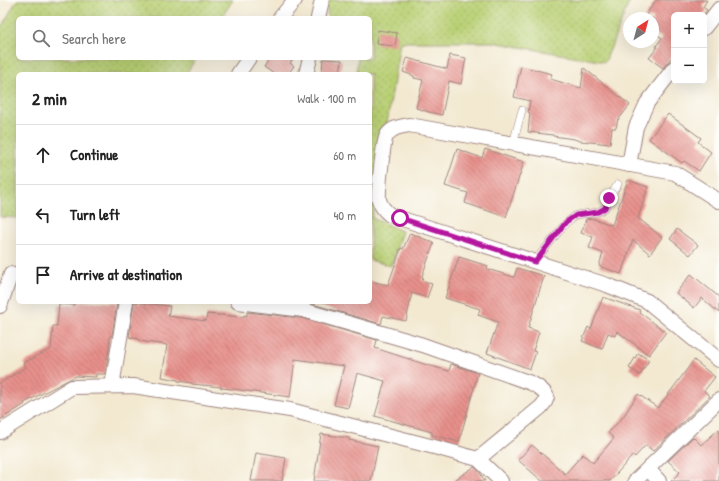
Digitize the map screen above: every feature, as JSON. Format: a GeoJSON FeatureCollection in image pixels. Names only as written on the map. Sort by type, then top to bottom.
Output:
{"type":"FeatureCollection","features":[{"type":"Feature","properties":{"kind":"street"},"geometry":{"type":"LineString","coordinates":[[282,16],[295,0]]}},
{"type":"Feature","properties":{"kind":"street"},"geometry":{"type":"LineString","coordinates":[[318,16],[322,0]]}},
{"type":"Feature","properties":{"kind":"street"},"geometry":{"type":"LineString","coordinates":[[707,25],[718,13]]}},
{"type":"Feature","properties":{"kind":"street"},"geometry":{"type":"LineString","coordinates":[[242,72],[248,60]]}},
{"type":"Feature","properties":{"kind":"street"},"geometry":{"type":"LineString","coordinates":[[306,72],[310,60]]}},
{"type":"Feature","properties":{"kind":"street"},"geometry":{"type":"LineString","coordinates":[[629,165],[636,127],[648,103],[671,72]]}},
{"type":"Feature","properties":{"kind":"street"},"geometry":{"type":"LineString","coordinates":[[719,202],[675,173],[409,125],[392,129],[385,136],[380,176],[379,200],[383,209],[390,215],[607,285],[647,301],[719,360]]}},
{"type":"Feature","properties":{"kind":"street"},"geometry":{"type":"LineString","coordinates":[[0,306],[10,274]]}},
{"type":"Feature","properties":{"kind":"street"},"geometry":{"type":"LineString","coordinates":[[112,386],[126,304]]}},
{"type":"Feature","properties":{"kind":"street"},"geometry":{"type":"LineString","coordinates":[[254,304],[303,310],[423,345],[531,383],[541,388],[547,396],[541,407],[478,459]]}},
{"type":"Feature","properties":{"kind":"street"},"geometry":{"type":"LineString","coordinates":[[0,432],[72,387],[133,386],[290,410],[438,448],[478,459],[501,481]]}},
{"type":"Feature","properties":{"kind":"street"},"geometry":{"type":"LineString","coordinates":[[635,481],[719,400]]}},
{"type":"Feature","properties":{"kind":"street"},"geometry":{"type":"LineString","coordinates":[[648,469],[659,481]]}},
{"type":"Feature","properties":{"kind":"lane"},"geometry":{"type":"LineString","coordinates":[[513,144],[522,110]]}},
{"type":"Feature","properties":{"kind":"lane"},"geometry":{"type":"LineString","coordinates":[[535,262],[566,222],[576,215],[598,212],[605,208],[609,198],[618,184]]}},
{"type":"Feature","properties":{"kind":"green space"},"geometry":{"type":"Polygon","coordinates":[[[17,0],[233,0],[222,16],[16,16],[16,60],[195,60],[187,72],[16,72],[16,218],[0,217],[0,29],[17,0]]]}},
{"type":"Feature","properties":{"kind":"green space"},"geometry":{"type":"Polygon","coordinates":[[[328,0],[630,0],[625,12],[623,12],[623,17],[605,62],[492,42],[400,42],[372,218],[372,72],[356,72],[358,60],[372,60],[372,16],[328,16],[328,0]]]}},
{"type":"Feature","properties":{"kind":"green space"},"geometry":{"type":"Polygon","coordinates":[[[372,218],[402,231],[391,266],[372,261],[372,218]]]}},
{"type":"Feature","properties":{"kind":"building"},"geometry":{"type":"Polygon","coordinates":[[[656,0],[707,0],[703,7],[707,10],[705,12],[671,12],[671,59],[663,68],[649,58],[657,48],[659,48],[659,42],[662,38],[659,36],[659,12],[648,12],[656,0]]]}},
{"type":"Feature","properties":{"kind":"building"},"geometry":{"type":"Polygon","coordinates":[[[378,30],[397,33],[395,46],[376,44],[378,30]]]}},
{"type":"Feature","properties":{"kind":"building"},"geometry":{"type":"Polygon","coordinates":[[[450,55],[466,58],[461,84],[449,81],[442,115],[416,108],[423,80],[414,78],[414,76],[403,72],[407,58],[447,69],[450,55]]]}},
{"type":"Feature","properties":{"kind":"building"},"geometry":{"type":"Polygon","coordinates":[[[269,60],[292,60],[290,63],[294,66],[290,72],[271,72],[264,67],[269,60]]]}},
{"type":"Feature","properties":{"kind":"building"},"geometry":{"type":"Polygon","coordinates":[[[323,60],[342,60],[340,72],[322,71],[323,60]]]}},
{"type":"Feature","properties":{"kind":"building"},"geometry":{"type":"Polygon","coordinates":[[[521,66],[552,74],[550,79],[581,88],[584,68],[630,105],[618,119],[616,128],[612,128],[610,144],[580,141],[553,135],[528,132],[530,113],[528,112],[530,101],[514,97],[521,66]]]}},
{"type":"Feature","properties":{"kind":"building"},"geometry":{"type":"Polygon","coordinates":[[[668,114],[701,138],[698,142],[711,152],[699,171],[684,161],[682,163],[649,139],[668,114]]]}},
{"type":"Feature","properties":{"kind":"building"},"geometry":{"type":"Polygon","coordinates":[[[457,149],[482,158],[485,149],[524,162],[506,217],[465,203],[468,193],[445,186],[457,149]]]}},
{"type":"Feature","properties":{"kind":"building"},"geometry":{"type":"Polygon","coordinates":[[[628,180],[648,187],[638,218],[662,237],[650,254],[633,240],[621,274],[599,266],[603,253],[589,248],[593,237],[581,233],[586,219],[591,218],[612,225],[628,180]]]}},
{"type":"Feature","properties":{"kind":"building"},"geometry":{"type":"Polygon","coordinates":[[[677,229],[698,245],[690,255],[670,239],[677,229]]]}},
{"type":"Feature","properties":{"kind":"building"},"geometry":{"type":"Polygon","coordinates":[[[410,233],[434,243],[422,276],[422,280],[432,284],[427,298],[412,293],[406,321],[383,316],[381,324],[313,304],[372,304],[372,281],[388,285],[401,248],[403,249],[410,233]]]}},
{"type":"Feature","properties":{"kind":"building"},"geometry":{"type":"Polygon","coordinates":[[[459,257],[488,266],[487,269],[514,277],[517,268],[544,276],[528,328],[539,332],[533,351],[536,352],[530,369],[487,353],[498,322],[478,315],[480,309],[445,298],[459,257]]]}},
{"type":"Feature","properties":{"kind":"building"},"geometry":{"type":"Polygon","coordinates":[[[691,274],[719,297],[719,313],[702,298],[694,308],[676,293],[691,274]]]}},
{"type":"Feature","properties":{"kind":"building"},"geometry":{"type":"Polygon","coordinates":[[[603,297],[640,310],[639,312],[666,332],[649,355],[617,331],[615,336],[608,333],[602,349],[582,341],[588,327],[591,329],[603,297]]]}},
{"type":"Feature","properties":{"kind":"building"},"geometry":{"type":"Polygon","coordinates":[[[59,304],[117,304],[112,336],[110,336],[105,374],[96,374],[96,377],[76,376],[24,403],[25,404],[0,420],[0,383],[26,367],[23,363],[51,349],[53,326],[57,326],[59,304]]]}},
{"type":"Feature","properties":{"kind":"building"},"geometry":{"type":"Polygon","coordinates":[[[134,304],[170,306],[168,316],[206,321],[207,314],[244,317],[244,315],[247,316],[247,312],[301,318],[377,340],[375,348],[424,364],[449,371],[451,364],[478,373],[459,442],[432,435],[432,432],[375,416],[385,381],[357,373],[348,408],[334,405],[344,366],[295,359],[290,397],[221,388],[192,384],[162,377],[167,345],[139,341],[139,339],[129,337],[134,304]]]}},
{"type":"Feature","properties":{"kind":"building"},"geometry":{"type":"Polygon","coordinates":[[[638,353],[649,360],[640,375],[629,368],[638,353]]]}},
{"type":"Feature","properties":{"kind":"building"},"geometry":{"type":"Polygon","coordinates":[[[694,360],[715,377],[704,391],[710,396],[653,451],[646,445],[635,457],[633,455],[610,481],[542,481],[518,460],[532,445],[565,474],[583,454],[593,463],[614,438],[608,433],[623,417],[638,394],[658,408],[694,360]]]}},
{"type":"Feature","properties":{"kind":"building"},"geometry":{"type":"Polygon","coordinates":[[[719,429],[719,481],[671,481],[680,472],[668,461],[693,437],[701,445],[719,429]]]}},
{"type":"Feature","properties":{"kind":"building"},"geometry":{"type":"Polygon","coordinates":[[[321,434],[349,438],[349,440],[378,446],[371,481],[314,481],[321,434]]]}},
{"type":"Feature","properties":{"kind":"building"},"geometry":{"type":"Polygon","coordinates":[[[256,453],[286,458],[282,481],[251,481],[256,453]]]}},
{"type":"Feature","properties":{"kind":"building"},"geometry":{"type":"Polygon","coordinates":[[[474,467],[478,470],[485,481],[453,481],[474,467]]]}},
{"type":"Feature","properties":{"kind":"route"},"geometry":{"type":"LineString","coordinates":[[400,218],[535,262],[566,222],[576,215],[598,212],[605,208],[609,198]]}}]}
